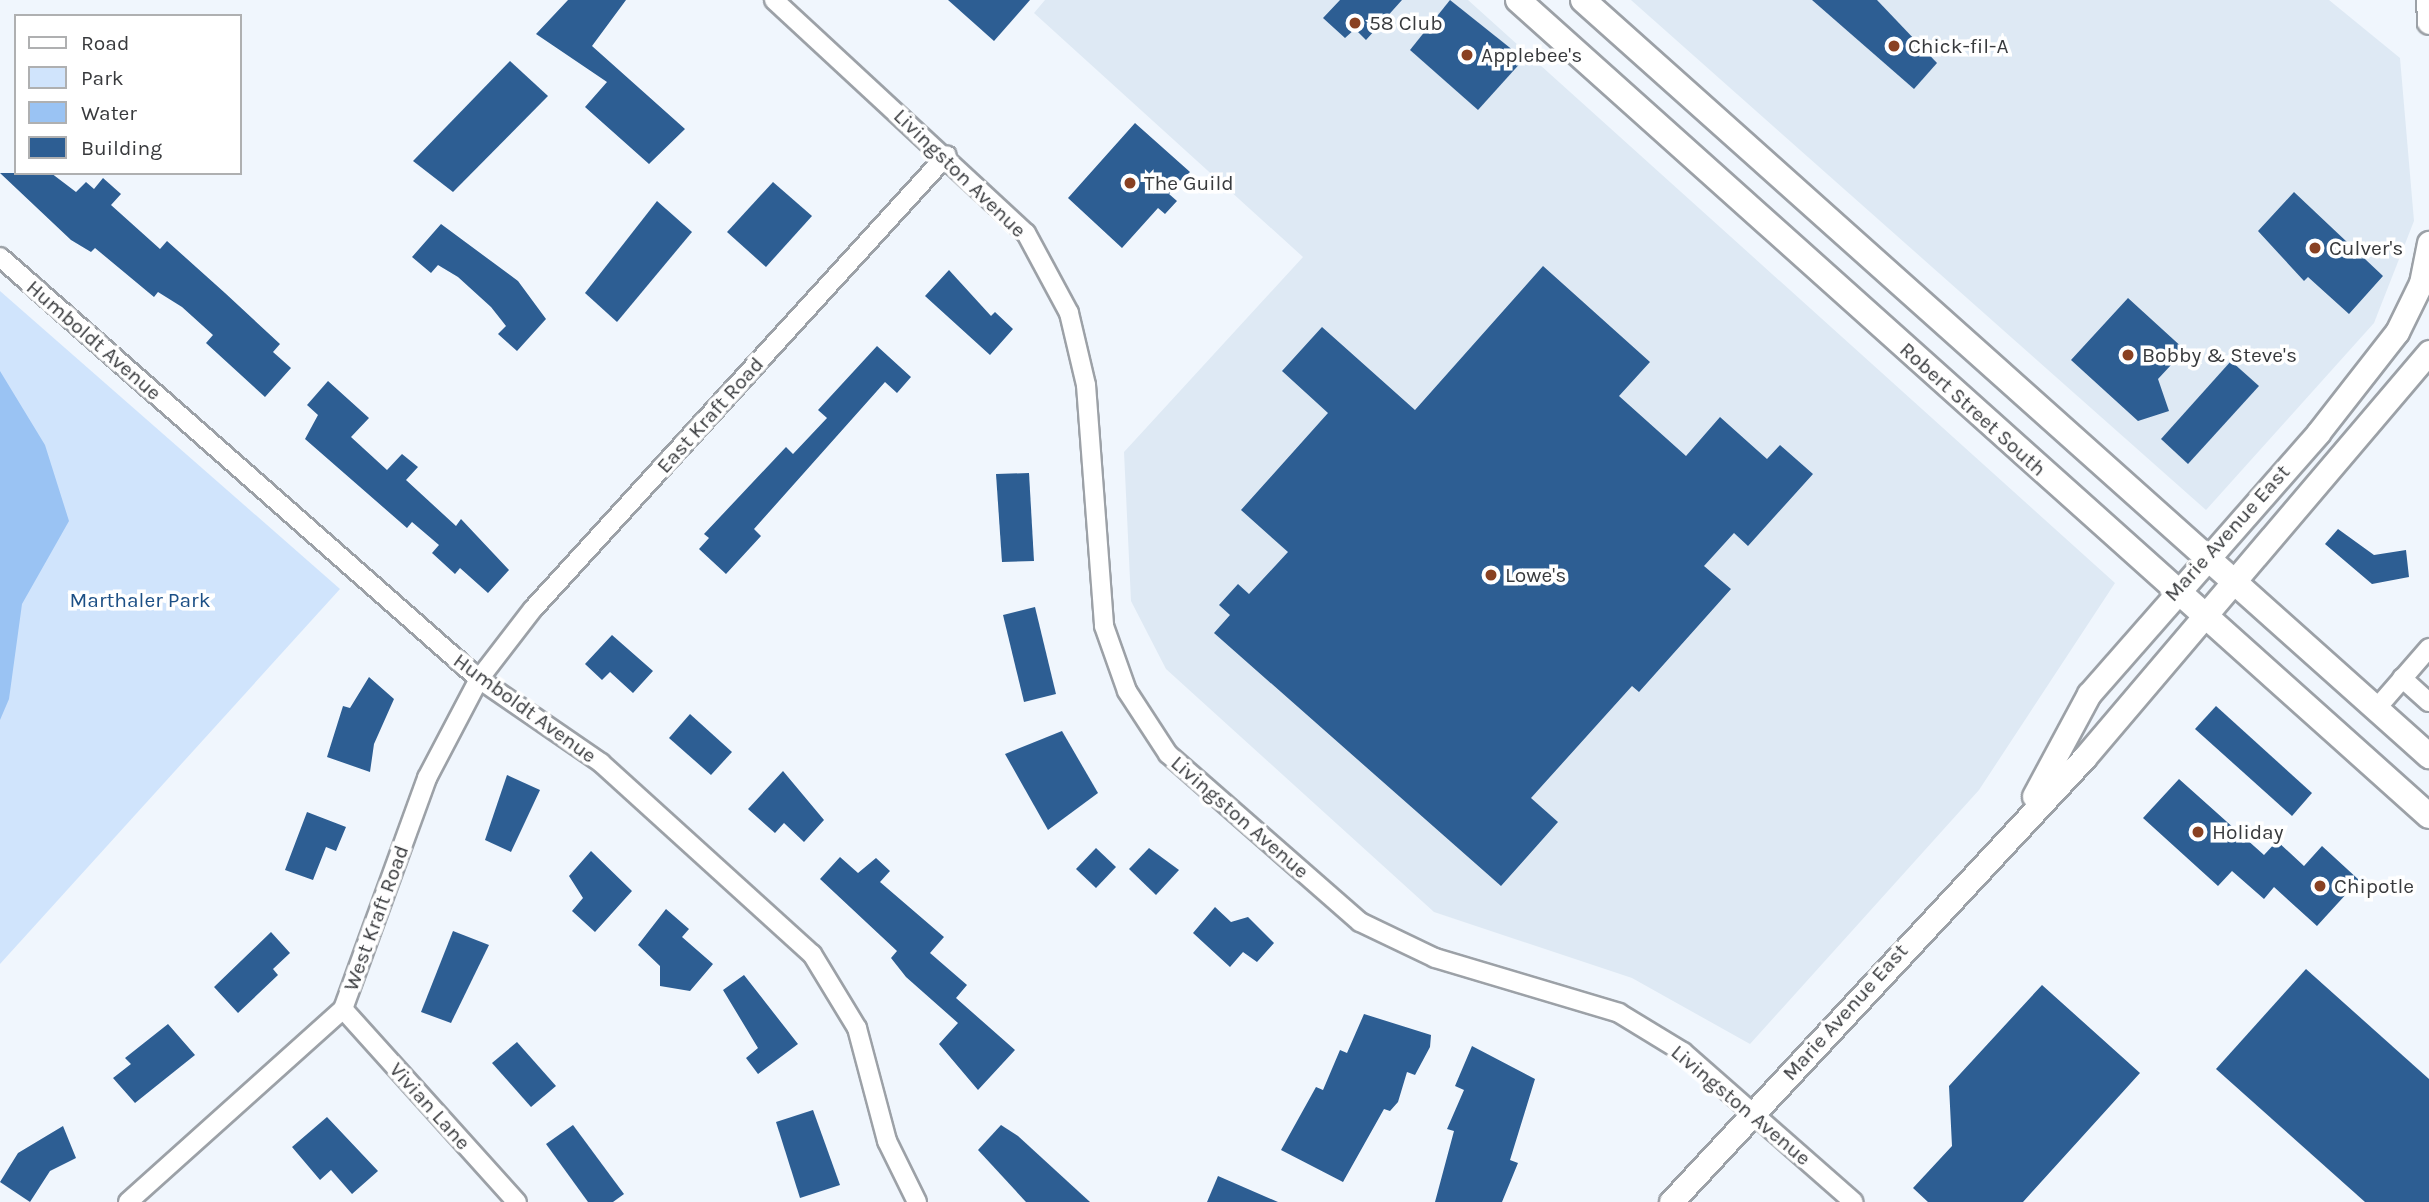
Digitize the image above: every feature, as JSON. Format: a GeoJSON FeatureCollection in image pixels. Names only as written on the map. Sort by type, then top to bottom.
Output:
{"type":"FeatureCollection","features":[{"type":"Feature","properties":{"kind":"main road","name":"Robert Street South"},"geometry":{"type":"LineString","coordinates":[[1518,0],[2429,816]]}},
{"type":"Feature","properties":{"kind":"main road","name":"Robert Street South"},"geometry":{"type":"LineString","coordinates":[[1583,0],[2429,756]]}},
{"type":"Feature","properties":{"kind":"street","name":"Livingston Avenue"},"geometry":{"type":"LineString","coordinates":[[774,0],[947,155],[1026,233],[1069,313],[1086,385],[1104,626],[1127,691],[1168,754],[1360,922],[1435,958],[1619,1013],[1684,1052],[1854,1202]]}},
{"type":"Feature","properties":{"kind":"street"},"geometry":{"type":"LineString","coordinates":[[2428,0],[2429,22]]}},
{"type":"Feature","properties":{"kind":"street","name":"East Kraft Road"},"geometry":{"type":"LineString","coordinates":[[479,679],[533,608],[947,155]]}},
{"type":"Feature","properties":{"kind":"street","name":"Marie Avenue East"},"geometry":{"type":"LineString","coordinates":[[2019,822],[2089,694],[2174,590],[2318,433],[2397,332],[2421,283],[2429,243]]}},
{"type":"Feature","properties":{"kind":"street","name":"Humboldt Avenue"},"geometry":{"type":"LineString","coordinates":[[0,257],[479,679],[601,763],[812,954],[857,1028],[887,1141],[917,1202]]}},
{"type":"Feature","properties":{"kind":"street","name":"Marie Avenue East"},"geometry":{"type":"LineString","coordinates":[[1671,1202],[2019,822],[2084,758],[2429,352]]}},
{"type":"Feature","properties":{"kind":"street"},"geometry":{"type":"LineString","coordinates":[[2376,709],[2429,648]]}},
{"type":"Feature","properties":{"kind":"street"},"geometry":{"type":"LineString","coordinates":[[2402,678],[2429,702]]}},
{"type":"Feature","properties":{"kind":"street","name":"West Kraft Road"},"geometry":{"type":"LineString","coordinates":[[128,1202],[343,1009],[427,778],[479,679]]}},
{"type":"Feature","properties":{"kind":"street","name":"Vivian Lane"},"geometry":{"type":"LineString","coordinates":[[343,1009],[517,1202]]}},
{"type":"Feature","properties":{"kind":"shaded area"},"geometry":{"type":"Polygon","coordinates":[[[1045,0],[1468,0],[2115,583],[1979,790],[1750,1044],[1632,978],[1434,912],[1166,669],[1131,601],[1124,452],[1303,257],[1034,13],[1045,0]]]}},
{"type":"Feature","properties":{"kind":"shaded area"},"geometry":{"type":"Polygon","coordinates":[[[1631,0],[2329,0],[2400,58],[2414,221],[2374,323],[2206,510],[1631,0]]]}},
{"type":"Feature","properties":{"kind":"green space","name":"Marthaler Park"},"geometry":{"type":"Polygon","coordinates":[[[0,291],[340,589],[0,964],[0,291]]]}},
{"type":"Feature","properties":{"kind":"water"},"geometry":{"type":"Polygon","coordinates":[[[0,371],[45,445],[69,521],[22,604],[9,699],[0,720],[0,371]]]}},
{"type":"Feature","properties":{"kind":"building"},"geometry":{"type":"Polygon","coordinates":[[[568,0],[626,0],[592,46],[685,129],[649,164],[585,107],[607,82],[536,34],[568,0]]]}},
{"type":"Feature","properties":{"kind":"building"},"geometry":{"type":"Polygon","coordinates":[[[948,0],[1030,0],[994,41],[948,0]]]}},
{"type":"Feature","properties":{"kind":"building","name":"58 Club"},"geometry":{"type":"Polygon","coordinates":[[[1340,0],[1402,0],[1366,40],[1355,29],[1345,38],[1323,18],[1340,0]]]}},
{"type":"Feature","properties":{"kind":"building","name":"Applebee's"},"geometry":{"type":"Polygon","coordinates":[[[1450,0],[1524,59],[1478,110],[1410,50],[1450,0]]]}},
{"type":"Feature","properties":{"kind":"building","name":"Chick-fil-A"},"geometry":{"type":"Polygon","coordinates":[[[1812,0],[1877,0],[1937,63],[1914,89],[1812,0]]]}},
{"type":"Feature","properties":{"kind":"building"},"geometry":{"type":"Polygon","coordinates":[[[510,61],[548,96],[453,192],[413,161],[510,61]]]}},
{"type":"Feature","properties":{"kind":"building","name":"The Guild"},"geometry":{"type":"Polygon","coordinates":[[[1135,123],[1190,172],[1169,194],[1177,201],[1165,214],[1158,208],[1122,248],[1068,198],[1135,123]]]}},
{"type":"Feature","properties":{"kind":"building"},"geometry":{"type":"Polygon","coordinates":[[[0,173],[54,175],[76,192],[86,182],[94,189],[103,178],[121,194],[111,205],[160,249],[167,241],[225,293],[280,344],[273,352],[291,368],[265,397],[206,343],[213,335],[182,307],[158,292],[154,297],[95,248],[91,252],[71,240],[0,173]]]}},
{"type":"Feature","properties":{"kind":"building"},"geometry":{"type":"Polygon","coordinates":[[[773,182],[812,216],[766,267],[727,232],[773,182]]]}},
{"type":"Feature","properties":{"kind":"building","name":"Culver's"},"geometry":{"type":"Polygon","coordinates":[[[2294,192],[2383,276],[2349,314],[2308,277],[2304,281],[2258,231],[2294,192]]]}},
{"type":"Feature","properties":{"kind":"building"},"geometry":{"type":"Polygon","coordinates":[[[657,201],[692,232],[617,322],[585,293],[657,201]]]}},
{"type":"Feature","properties":{"kind":"building"},"geometry":{"type":"Polygon","coordinates":[[[441,224],[518,281],[546,319],[517,351],[498,334],[506,326],[491,307],[458,277],[438,265],[431,273],[412,257],[441,224]]]}},
{"type":"Feature","properties":{"kind":"building","name":"Lowe's"},"geometry":{"type":"Polygon","coordinates":[[[1543,266],[1650,362],[1619,396],[1686,456],[1720,417],[1767,459],[1780,445],[1813,474],[1748,546],[1734,533],[1704,566],[1731,589],[1639,692],[1632,686],[1531,798],[1558,822],[1501,886],[1214,633],[1230,615],[1219,605],[1238,584],[1249,594],[1288,552],[1241,510],[1328,413],[1282,371],[1322,327],[1415,410],[1543,266]]]}},
{"type":"Feature","properties":{"kind":"building"},"geometry":{"type":"Polygon","coordinates":[[[949,270],[991,316],[995,312],[1013,329],[990,355],[925,296],[949,270]]]}},
{"type":"Feature","properties":{"kind":"building","name":"Bobby & Steve's"},"geometry":{"type":"Polygon","coordinates":[[[2128,298],[2185,350],[2158,379],[2169,411],[2138,421],[2071,360],[2128,298]]]}},
{"type":"Feature","properties":{"kind":"building"},"geometry":{"type":"Polygon","coordinates":[[[877,346],[911,377],[897,393],[885,382],[754,529],[761,536],[726,574],[699,549],[709,538],[704,534],[786,447],[793,454],[827,418],[818,410],[877,346]]]}},
{"type":"Feature","properties":{"kind":"building"},"geometry":{"type":"Polygon","coordinates":[[[2231,361],[2259,386],[2188,464],[2161,439],[2231,361]]]}},
{"type":"Feature","properties":{"kind":"building"},"geometry":{"type":"Polygon","coordinates":[[[328,381],[369,418],[351,437],[387,470],[402,454],[418,467],[406,480],[456,526],[461,519],[509,570],[488,593],[460,568],[455,574],[432,553],[439,545],[412,522],[407,528],[305,439],[318,415],[307,405],[328,381]]]}},
{"type":"Feature","properties":{"kind":"building"},"geometry":{"type":"Polygon","coordinates":[[[1029,473],[1034,561],[1002,562],[996,474],[1029,473]]]}},
{"type":"Feature","properties":{"kind":"building"},"geometry":{"type":"Polygon","coordinates":[[[2338,529],[2374,555],[2406,550],[2409,577],[2372,584],[2325,544],[2338,529]]]}},
{"type":"Feature","properties":{"kind":"building"},"geometry":{"type":"Polygon","coordinates":[[[1035,607],[1056,694],[1024,702],[1003,615],[1035,607]]]}},
{"type":"Feature","properties":{"kind":"building"},"geometry":{"type":"Polygon","coordinates":[[[612,635],[653,671],[633,693],[610,672],[602,680],[585,664],[612,635]]]}},
{"type":"Feature","properties":{"kind":"building"},"geometry":{"type":"Polygon","coordinates":[[[369,677],[394,699],[374,744],[370,772],[327,757],[343,706],[350,708],[369,677]]]}},
{"type":"Feature","properties":{"kind":"building","name":"Holiday"},"geometry":{"type":"Polygon","coordinates":[[[2216,706],[2312,793],[2292,816],[2195,729],[2216,706]]]}},
{"type":"Feature","properties":{"kind":"building"},"geometry":{"type":"Polygon","coordinates":[[[690,714],[732,752],[711,775],[669,738],[690,714]]]}},
{"type":"Feature","properties":{"kind":"building"},"geometry":{"type":"Polygon","coordinates":[[[1062,731],[1098,793],[1048,830],[1005,754],[1062,731]]]}},
{"type":"Feature","properties":{"kind":"building"},"geometry":{"type":"Polygon","coordinates":[[[783,771],[824,820],[804,842],[784,823],[775,833],[748,809],[783,771]]]}},
{"type":"Feature","properties":{"kind":"building"},"geometry":{"type":"Polygon","coordinates":[[[507,775],[540,790],[511,852],[485,840],[507,775]]]}},
{"type":"Feature","properties":{"kind":"building"},"geometry":{"type":"Polygon","coordinates":[[[2179,779],[2264,855],[2277,841],[2304,866],[2322,846],[2359,880],[2317,926],[2274,887],[2264,899],[2232,871],[2218,886],[2143,818],[2179,779]]]}},
{"type":"Feature","properties":{"kind":"building"},"geometry":{"type":"Polygon","coordinates":[[[307,812],[346,827],[336,851],[326,847],[313,880],[285,870],[307,812]]]}},
{"type":"Feature","properties":{"kind":"building"},"geometry":{"type":"Polygon","coordinates":[[[1096,848],[1116,867],[1096,888],[1076,869],[1096,848]]]}},
{"type":"Feature","properties":{"kind":"building"},"geometry":{"type":"Polygon","coordinates":[[[1149,848],[1179,870],[1156,895],[1129,869],[1149,848]]]}},
{"type":"Feature","properties":{"kind":"building"},"geometry":{"type":"Polygon","coordinates":[[[591,851],[632,891],[595,932],[572,911],[583,898],[569,876],[591,851]]]}},
{"type":"Feature","properties":{"kind":"building"},"geometry":{"type":"Polygon","coordinates":[[[840,857],[858,873],[876,858],[890,871],[880,882],[944,937],[930,953],[967,985],[956,998],[1015,1050],[978,1090],[939,1044],[958,1023],[906,977],[891,958],[897,951],[820,879],[840,857]]]}},
{"type":"Feature","properties":{"kind":"building"},"geometry":{"type":"Polygon","coordinates":[[[1215,907],[1231,922],[1248,917],[1274,943],[1257,962],[1243,952],[1230,967],[1193,933],[1215,907]]]}},
{"type":"Feature","properties":{"kind":"building"},"geometry":{"type":"Polygon","coordinates":[[[666,909],[689,929],[682,937],[713,964],[690,991],[660,986],[660,966],[638,945],[666,909]]]}},
{"type":"Feature","properties":{"kind":"building"},"geometry":{"type":"Polygon","coordinates":[[[453,931],[489,945],[451,1023],[421,1012],[453,931]]]}},
{"type":"Feature","properties":{"kind":"building"},"geometry":{"type":"Polygon","coordinates":[[[271,932],[290,953],[273,969],[278,975],[238,1013],[214,987],[271,932]]]}},
{"type":"Feature","properties":{"kind":"building"},"geometry":{"type":"Polygon","coordinates":[[[2306,969],[2429,1079],[2429,1202],[2365,1202],[2216,1069],[2306,969]]]}},
{"type":"Feature","properties":{"kind":"building"},"geometry":{"type":"Polygon","coordinates":[[[744,975],[798,1044],[758,1074],[746,1058],[758,1048],[723,990],[744,975]]]}},
{"type":"Feature","properties":{"kind":"building"},"geometry":{"type":"Polygon","coordinates":[[[2042,985],[2140,1073],[2023,1202],[1928,1202],[1913,1188],[1952,1146],[1949,1086],[2042,985]]]}},
{"type":"Feature","properties":{"kind":"building"},"geometry":{"type":"Polygon","coordinates":[[[1364,1014],[1431,1035],[1430,1047],[1415,1075],[1407,1072],[1398,1102],[1390,1111],[1384,1109],[1343,1182],[1281,1150],[1316,1087],[1323,1090],[1340,1050],[1347,1053],[1364,1014]]]}},
{"type":"Feature","properties":{"kind":"building"},"geometry":{"type":"Polygon","coordinates":[[[168,1024],[195,1055],[135,1103],[113,1078],[131,1064],[125,1058],[168,1024]]]}},
{"type":"Feature","properties":{"kind":"building"},"geometry":{"type":"Polygon","coordinates":[[[517,1042],[556,1086],[531,1107],[492,1063],[517,1042]]]}},
{"type":"Feature","properties":{"kind":"building"},"geometry":{"type":"Polygon","coordinates":[[[1472,1046],[1535,1079],[1510,1160],[1518,1163],[1502,1202],[1435,1202],[1454,1131],[1447,1129],[1464,1090],[1455,1086],[1472,1046]]]}},
{"type":"Feature","properties":{"kind":"building"},"geometry":{"type":"Polygon","coordinates":[[[813,1110],[840,1185],[800,1198],[776,1122],[813,1110]]]}},
{"type":"Feature","properties":{"kind":"building"},"geometry":{"type":"Polygon","coordinates":[[[327,1117],[378,1171],[352,1194],[331,1170],[320,1180],[292,1147],[327,1117]]]}},
{"type":"Feature","properties":{"kind":"building"},"geometry":{"type":"Polygon","coordinates":[[[573,1125],[624,1194],[613,1202],[588,1202],[546,1144],[573,1125]]]}},
{"type":"Feature","properties":{"kind":"building"},"geometry":{"type":"Polygon","coordinates":[[[1001,1125],[1018,1136],[1090,1202],[1026,1202],[978,1150],[1001,1125]]]}},
{"type":"Feature","properties":{"kind":"building"},"geometry":{"type":"Polygon","coordinates":[[[63,1126],[76,1158],[50,1171],[30,1202],[0,1182],[18,1153],[63,1126]]]}},
{"type":"Feature","properties":{"kind":"building"},"geometry":{"type":"Polygon","coordinates":[[[1218,1176],[1278,1202],[1207,1202],[1218,1176]]]}},
{"type":"Feature","properties":{"kind":"place","name":"58 Club"},"geometry":{"type":"Point","coordinates":[1355,23]}},
{"type":"Feature","properties":{"kind":"place","name":"Chick-fil-A"},"geometry":{"type":"Point","coordinates":[1894,46]}},
{"type":"Feature","properties":{"kind":"place","name":"Applebee's"},"geometry":{"type":"Point","coordinates":[1467,55]}},
{"type":"Feature","properties":{"kind":"place","name":"The Guild"},"geometry":{"type":"Point","coordinates":[1130,183]}},
{"type":"Feature","properties":{"kind":"place","name":"Culver's"},"geometry":{"type":"Point","coordinates":[2315,248]}},
{"type":"Feature","properties":{"kind":"place","name":"Bobby & Steve's"},"geometry":{"type":"Point","coordinates":[2128,355]}},
{"type":"Feature","properties":{"kind":"place","name":"Lowe's"},"geometry":{"type":"Point","coordinates":[1491,575]}},
{"type":"Feature","properties":{"kind":"place","name":"Holiday"},"geometry":{"type":"Point","coordinates":[2198,832]}},
{"type":"Feature","properties":{"kind":"place","name":"Chipotle"},"geometry":{"type":"Point","coordinates":[2320,886]}}]}
